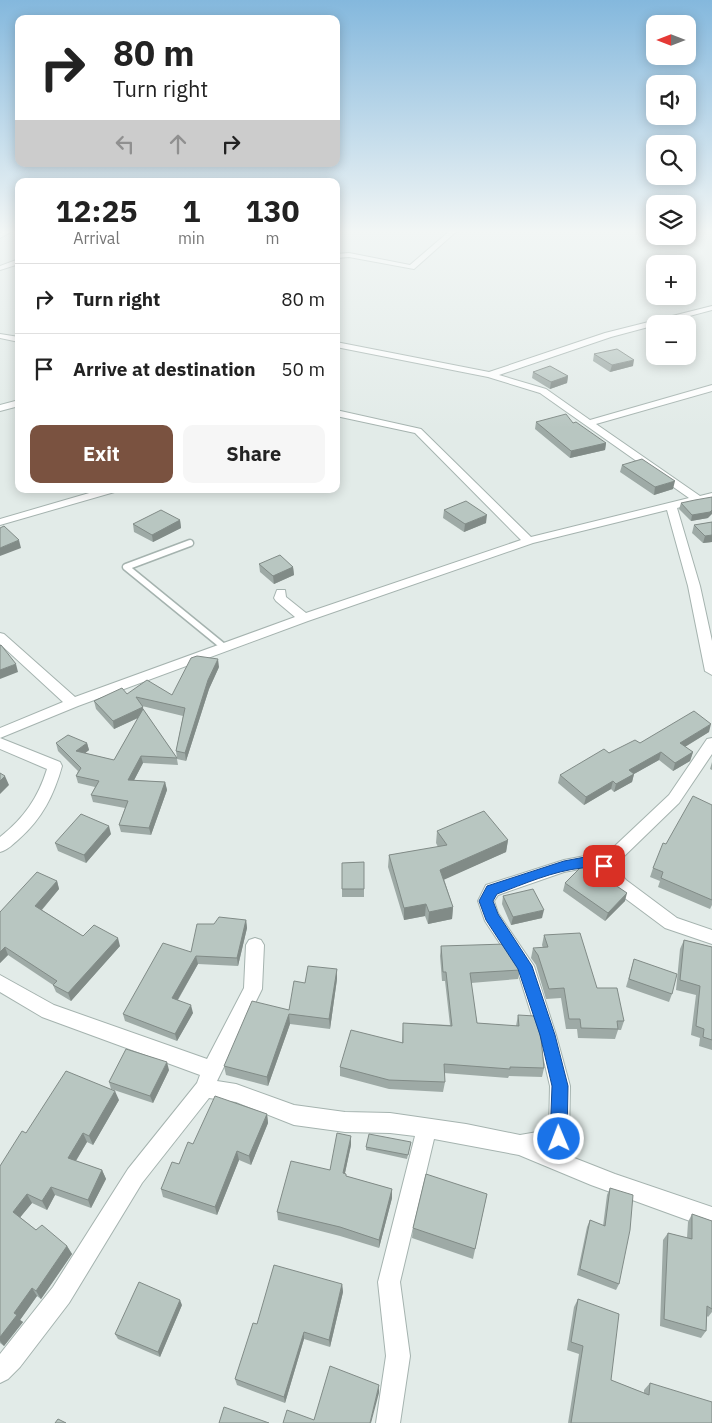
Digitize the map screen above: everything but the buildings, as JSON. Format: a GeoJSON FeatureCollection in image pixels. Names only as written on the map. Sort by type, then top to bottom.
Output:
{"type":"FeatureCollection","features":[{"type":"Feature","properties":{"kind":"street"},"geometry":{"type":"LineString","coordinates":[[490,375],[608,335],[712,308]]}},
{"type":"Feature","properties":{"kind":"street"},"geometry":{"type":"LineString","coordinates":[[0,336],[15,339]]}},
{"type":"Feature","properties":{"kind":"street"},"geometry":{"type":"LineString","coordinates":[[340,345],[490,375],[543,392],[697,499]]}},
{"type":"Feature","properties":{"kind":"street"},"geometry":{"type":"LineString","coordinates":[[589,423],[712,388]]}},
{"type":"Feature","properties":{"kind":"street"},"geometry":{"type":"LineString","coordinates":[[0,408],[15,404]]}},
{"type":"Feature","properties":{"kind":"street"},"geometry":{"type":"LineString","coordinates":[[340,414],[418,431],[529,541]]}},
{"type":"Feature","properties":{"kind":"street"},"geometry":{"type":"LineString","coordinates":[[0,522],[100,493]]}},
{"type":"Feature","properties":{"kind":"street"},"geometry":{"type":"LineString","coordinates":[[0,733],[73,703],[224,647],[529,541],[712,496]]}},
{"type":"Feature","properties":{"kind":"street"},"geometry":{"type":"LineString","coordinates":[[671,505],[694,586],[712,672]]}},
{"type":"Feature","properties":{"kind":"street"},"geometry":{"type":"LineString","coordinates":[[282,593],[280,598],[304,618]]}},
{"type":"Feature","properties":{"kind":"street"},"geometry":{"type":"LineString","coordinates":[[0,637],[73,703]]}},
{"type":"Feature","properties":{"kind":"street"},"geometry":{"type":"LineString","coordinates":[[0,743],[55,766],[42,803],[28,824],[0,846]]}},
{"type":"Feature","properties":{"kind":"street"},"geometry":{"type":"LineString","coordinates":[[604,866],[674,799],[712,743]]}},
{"type":"Feature","properties":{"kind":"street"},"geometry":{"type":"LineString","coordinates":[[520,1144],[559,1139],[560,1086],[547,1035],[525,966],[491,916],[486,901],[492,890],[564,866],[585,862],[604,866],[634,896],[671,923],[712,937]]}},
{"type":"Feature","properties":{"kind":"street"},"geometry":{"type":"LineString","coordinates":[[0,1371],[12,1359],[61,1295],[135,1176],[208,1079],[253,989],[256,945]]}},
{"type":"Feature","properties":{"kind":"street"},"geometry":{"type":"LineString","coordinates":[[0,983],[48,1011],[208,1079],[236,1093],[294,1115],[345,1122],[427,1128],[520,1144],[583,1173],[712,1218]]}},
{"type":"Feature","properties":{"kind":"street"},"geometry":{"type":"LineString","coordinates":[[388,1423],[398,1356],[389,1282],[427,1128]]}},
{"type":"Feature","properties":{"kind":"lane"},"geometry":{"type":"LineString","coordinates":[[190,543],[126,567],[224,647]]}},
{"type":"Feature","properties":{"kind":"route"},"geometry":{"type":"LineString","coordinates":[[559,1139],[558,1110],[560,1086],[547,1035],[525,966],[491,916],[486,901],[492,890],[564,866],[585,862],[604,866]]}}]}
